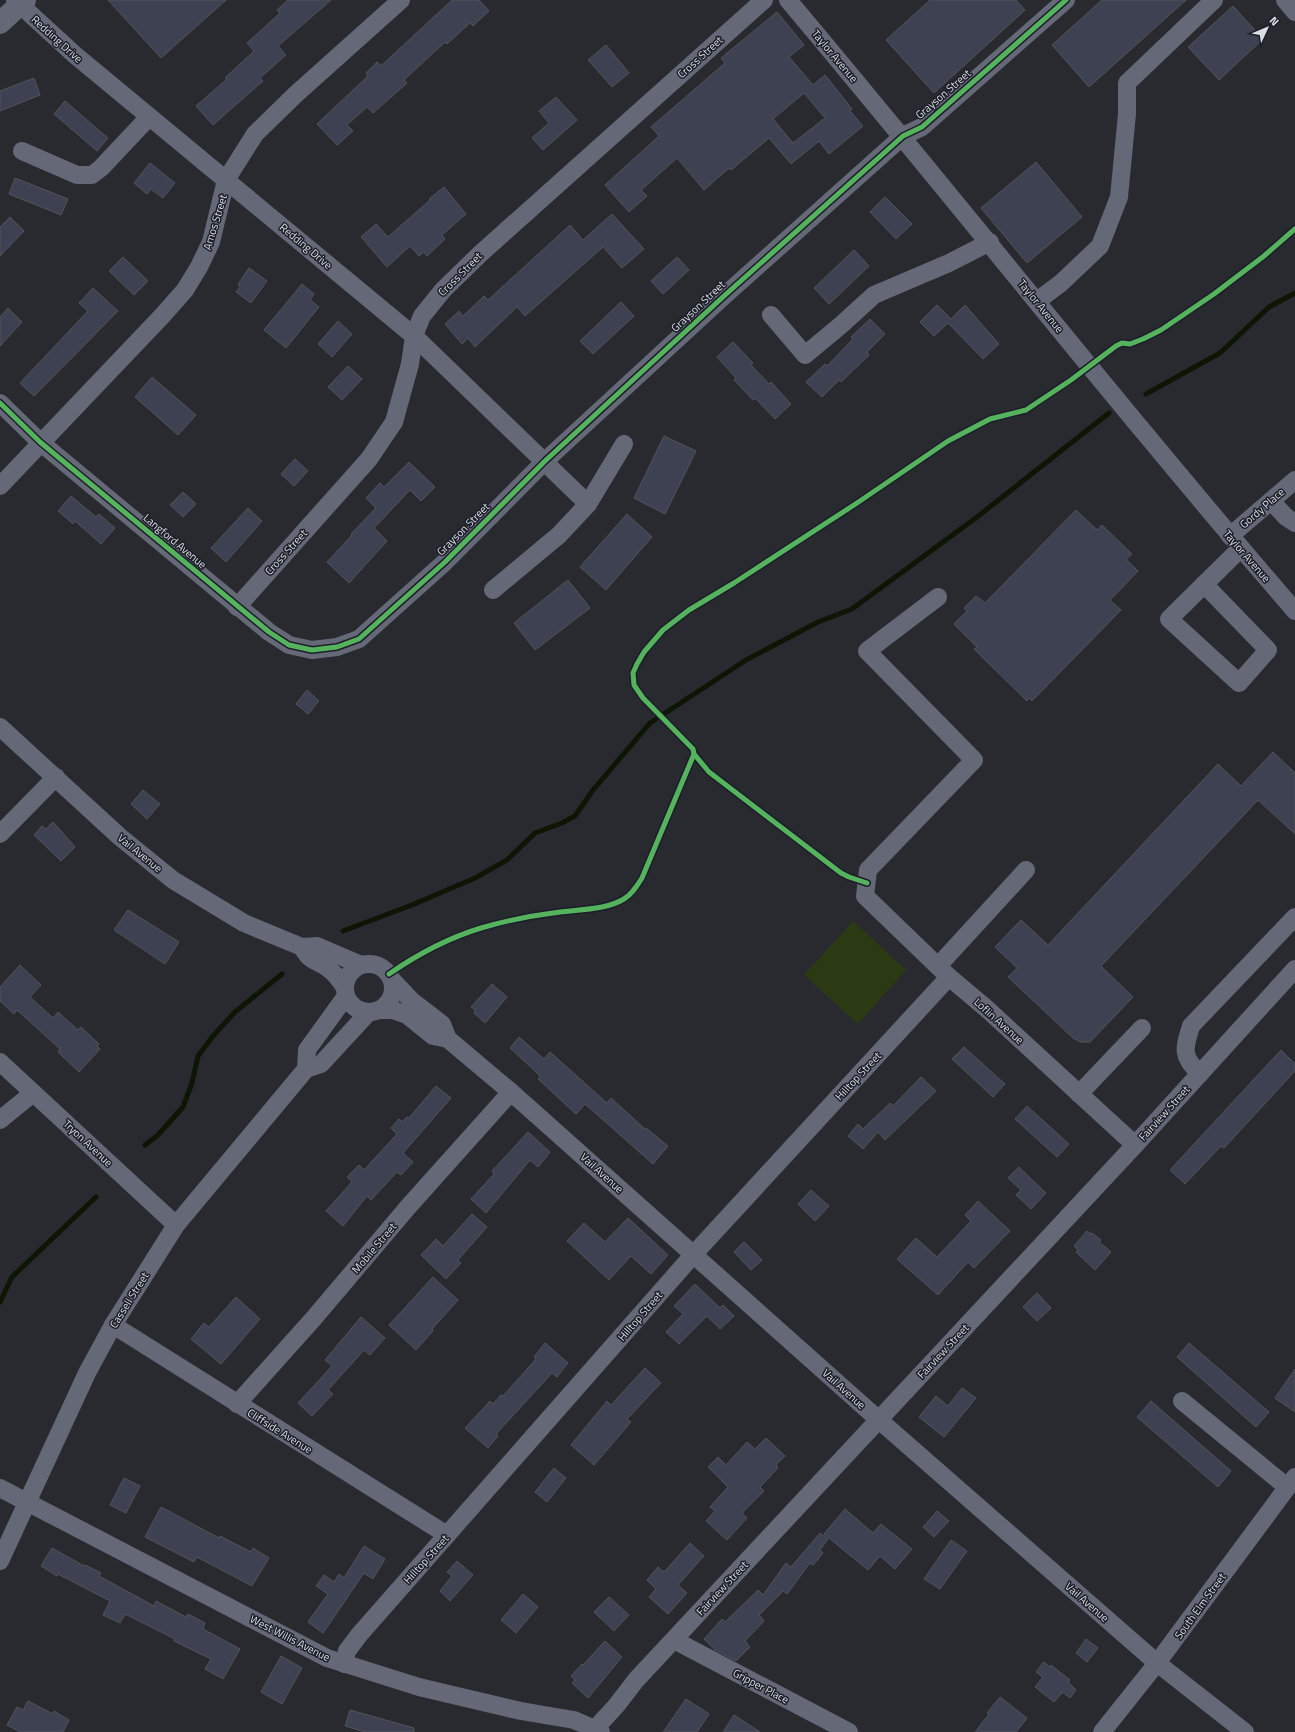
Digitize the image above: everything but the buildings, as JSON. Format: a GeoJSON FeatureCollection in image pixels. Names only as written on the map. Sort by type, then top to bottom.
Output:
{"type":"FeatureCollection","features":[{"type":"Feature","properties":{"kind":"main road"},"geometry":{"type":"LineString","coordinates":[[0,23],[20,1]]}},
{"type":"Feature","properties":{"kind":"street","name":"Amos Street"},"geometry":{"type":"LineString","coordinates":[[0,486],[185,290],[199,268],[211,242],[226,180],[256,134],[296,95],[401,0]]}},
{"type":"Feature","properties":{"kind":"street","name":"Cross Street"},"geometry":{"type":"LineString","coordinates":[[237,607],[369,460],[394,422],[410,364],[414,336],[422,316],[443,290],[480,254],[764,0]]}},
{"type":"Feature","properties":{"kind":"street","name":"Taylor Avenue"},"geometry":{"type":"LineString","coordinates":[[788,0],[903,136],[1235,542],[1295,611]]}},
{"type":"Feature","properties":{"kind":"street"},"geometry":{"type":"LineString","coordinates":[[1037,301],[1061,283],[1100,246],[1119,197],[1127,83],[1214,0]]}},
{"type":"Feature","properties":{"kind":"street"},"geometry":{"type":"LineString","coordinates":[[1284,0],[1295,12]]}},
{"type":"Feature","properties":{"kind":"street","name":"Redding Drive"},"geometry":{"type":"LineString","coordinates":[[20,1],[75,55],[414,336],[588,504]]}},
{"type":"Feature","properties":{"kind":"street","name":"Grayson Street"},"geometry":{"type":"LineString","coordinates":[[356,640],[445,562],[545,461],[724,296],[903,136],[922,127],[1059,2]]}},
{"type":"Feature","properties":{"kind":"street"},"geometry":{"type":"LineString","coordinates":[[22,152],[77,175],[92,175],[101,168],[149,117]]}},
{"type":"Feature","properties":{"kind":"street"},"geometry":{"type":"LineString","coordinates":[[771,315],[805,355],[874,295],[949,263],[990,242]]}},
{"type":"Feature","properties":{"kind":"street","name":"Langford Avenue"},"geometry":{"type":"LineString","coordinates":[[0,403],[40,442],[269,632],[289,645],[312,650],[337,647],[356,640]]}},
{"type":"Feature","properties":{"kind":"street"},"geometry":{"type":"LineString","coordinates":[[493,590],[559,534],[588,504],[624,444]]}},
{"type":"Feature","properties":{"kind":"street","name":"Gordy Place"},"geometry":{"type":"LineString","coordinates":[[1204,584],[1268,650],[1239,683],[1169,619],[1204,584],[1235,542],[1271,501],[1295,480]]}},
{"type":"Feature","properties":{"kind":"street"},"geometry":{"type":"LineString","coordinates":[[1271,501],[1286,517],[1295,523]]}},
{"type":"Feature","properties":{"kind":"street","name":"Loflin Avenue"},"geometry":{"type":"LineString","coordinates":[[938,597],[867,651],[974,760],[868,870],[865,896],[943,971],[987,1009],[1135,1145]]}},
{"type":"Feature","properties":{"kind":"street","name":"Vail Avenue"},"geometry":{"type":"LineString","coordinates":[[0,727],[120,837],[173,880],[244,923],[302,947],[317,946],[361,965]]}},
{"type":"Feature","properties":{"kind":"street"},"geometry":{"type":"LineString","coordinates":[[0,834],[56,777]]}},
{"type":"Feature","properties":{"kind":"street","name":"Hilltop Street"},"geometry":{"type":"LineString","coordinates":[[344,1664],[348,1651],[359,1635],[943,971],[1026,870]]}},
{"type":"Feature","properties":{"kind":"street"},"geometry":{"type":"LineString","coordinates":[[1200,1074],[1189,1063],[1185,1046],[1191,1026],[1295,917]]}},
{"type":"Feature","properties":{"kind":"street","name":"Vail Avenue"},"geometry":{"type":"LineString","coordinates":[[302,947],[309,959],[326,966],[333,972],[346,992]]}},
{"type":"Feature","properties":{"kind":"street"},"geometry":{"type":"LineString","coordinates":[[306,1069],[307,1050],[346,992],[349,974],[354,968],[369,964],[383,968],[393,981],[391,998],[386,1005],[374,1011],[355,1008],[346,992]]}},
{"type":"Feature","properties":{"kind":"street","name":"Fairview Street"},"geometry":{"type":"LineString","coordinates":[[596,1731],[636,1680],[1135,1145],[1295,969]]}},
{"type":"Feature","properties":{"kind":"street","name":"Vail Avenue"},"geometry":{"type":"LineString","coordinates":[[393,981],[411,1000],[442,1024],[448,1039],[511,1092],[879,1420],[1157,1663],[1244,1732]]}},
{"type":"Feature","properties":{"kind":"street","name":"Vail Avenue"},"geometry":{"type":"LineString","coordinates":[[374,1011],[393,1010],[407,1015],[433,1036],[448,1039]]}},
{"type":"Feature","properties":{"kind":"street","name":"Cassell Street"},"geometry":{"type":"LineString","coordinates":[[0,1561],[87,1373],[113,1325],[176,1225],[306,1069],[321,1064],[374,1011]]}},
{"type":"Feature","properties":{"kind":"street"},"geometry":{"type":"LineString","coordinates":[[1079,1094],[1142,1028]]}},
{"type":"Feature","properties":{"kind":"street","name":"Tryon Avenue"},"geometry":{"type":"LineString","coordinates":[[0,1062],[176,1225]]}},
{"type":"Feature","properties":{"kind":"street","name":"Mobile Street"},"geometry":{"type":"LineString","coordinates":[[237,1404],[314,1318],[408,1207],[511,1092]]}},
{"type":"Feature","properties":{"kind":"street"},"geometry":{"type":"LineString","coordinates":[[0,1120],[33,1093]]}},
{"type":"Feature","properties":{"kind":"street","name":"Cliffside Avenue"},"geometry":{"type":"LineString","coordinates":[[113,1325],[447,1535]]}},
{"type":"Feature","properties":{"kind":"street"},"geometry":{"type":"LineString","coordinates":[[1182,1401],[1291,1482]]}},
{"type":"Feature","properties":{"kind":"street","name":"South Elm Street"},"geometry":{"type":"LineString","coordinates":[[1102,1732],[1157,1663],[1291,1482]]}},
{"type":"Feature","properties":{"kind":"street","name":"West Willis Avenue"},"geometry":{"type":"LineString","coordinates":[[0,1488],[327,1658],[419,1687],[521,1710],[574,1720],[596,1731]]}},
{"type":"Feature","properties":{"kind":"street","name":"Gripper Place"},"geometry":{"type":"LineString","coordinates":[[674,1640],[849,1732]]}},
{"type":"Feature","properties":{"kind":"green space"},"geometry":{"type":"Polygon","coordinates":[[[853,921],[906,970],[858,1024],[804,975],[853,921]]]}},
{"type":"Feature","properties":{"kind":"waterway"},"geometry":{"type":"LineString","coordinates":[[1146,394],[1220,353],[1269,307],[1295,293]]}},
{"type":"Feature","properties":{"kind":"waterway"},"geometry":{"type":"LineString","coordinates":[[343,931],[412,905],[475,878],[507,860],[535,833],[562,823],[575,816],[593,790],[650,723],[746,660],[818,622],[852,609],[977,517],[1109,413]]}},
{"type":"Feature","properties":{"kind":"waterway"},"geometry":{"type":"LineString","coordinates":[[145,1145],[158,1135],[183,1107],[192,1083],[198,1056],[213,1036],[235,1012],[282,974]]}},
{"type":"Feature","properties":{"kind":"waterway"},"geometry":{"type":"LineString","coordinates":[[0,1302],[12,1277],[96,1197]]}},
{"type":"Feature","properties":{"kind":"cycle path"},"geometry":{"type":"LineString","coordinates":[[0,403],[40,442],[269,632],[289,645],[312,650],[337,647],[359,639],[445,562],[545,461],[724,296],[903,136],[922,127],[1066,0]]}},
{"type":"Feature","properties":{"kind":"cycle path"},"geometry":{"type":"LineString","coordinates":[[389,974],[434,947],[469,932],[526,917],[608,906],[624,899],[634,890],[642,878],[694,754],[693,749],[643,698],[634,685],[633,673],[637,664],[644,652],[663,630],[689,610],[734,583],[857,503],[948,441],[990,419],[1026,410],[1071,380],[1116,346],[1122,343],[1130,344],[1161,330],[1214,294],[1264,256],[1295,229]]}},
{"type":"Feature","properties":{"kind":"cycle path"},"geometry":{"type":"LineString","coordinates":[[694,754],[709,772],[841,873],[867,883]]}}]}
